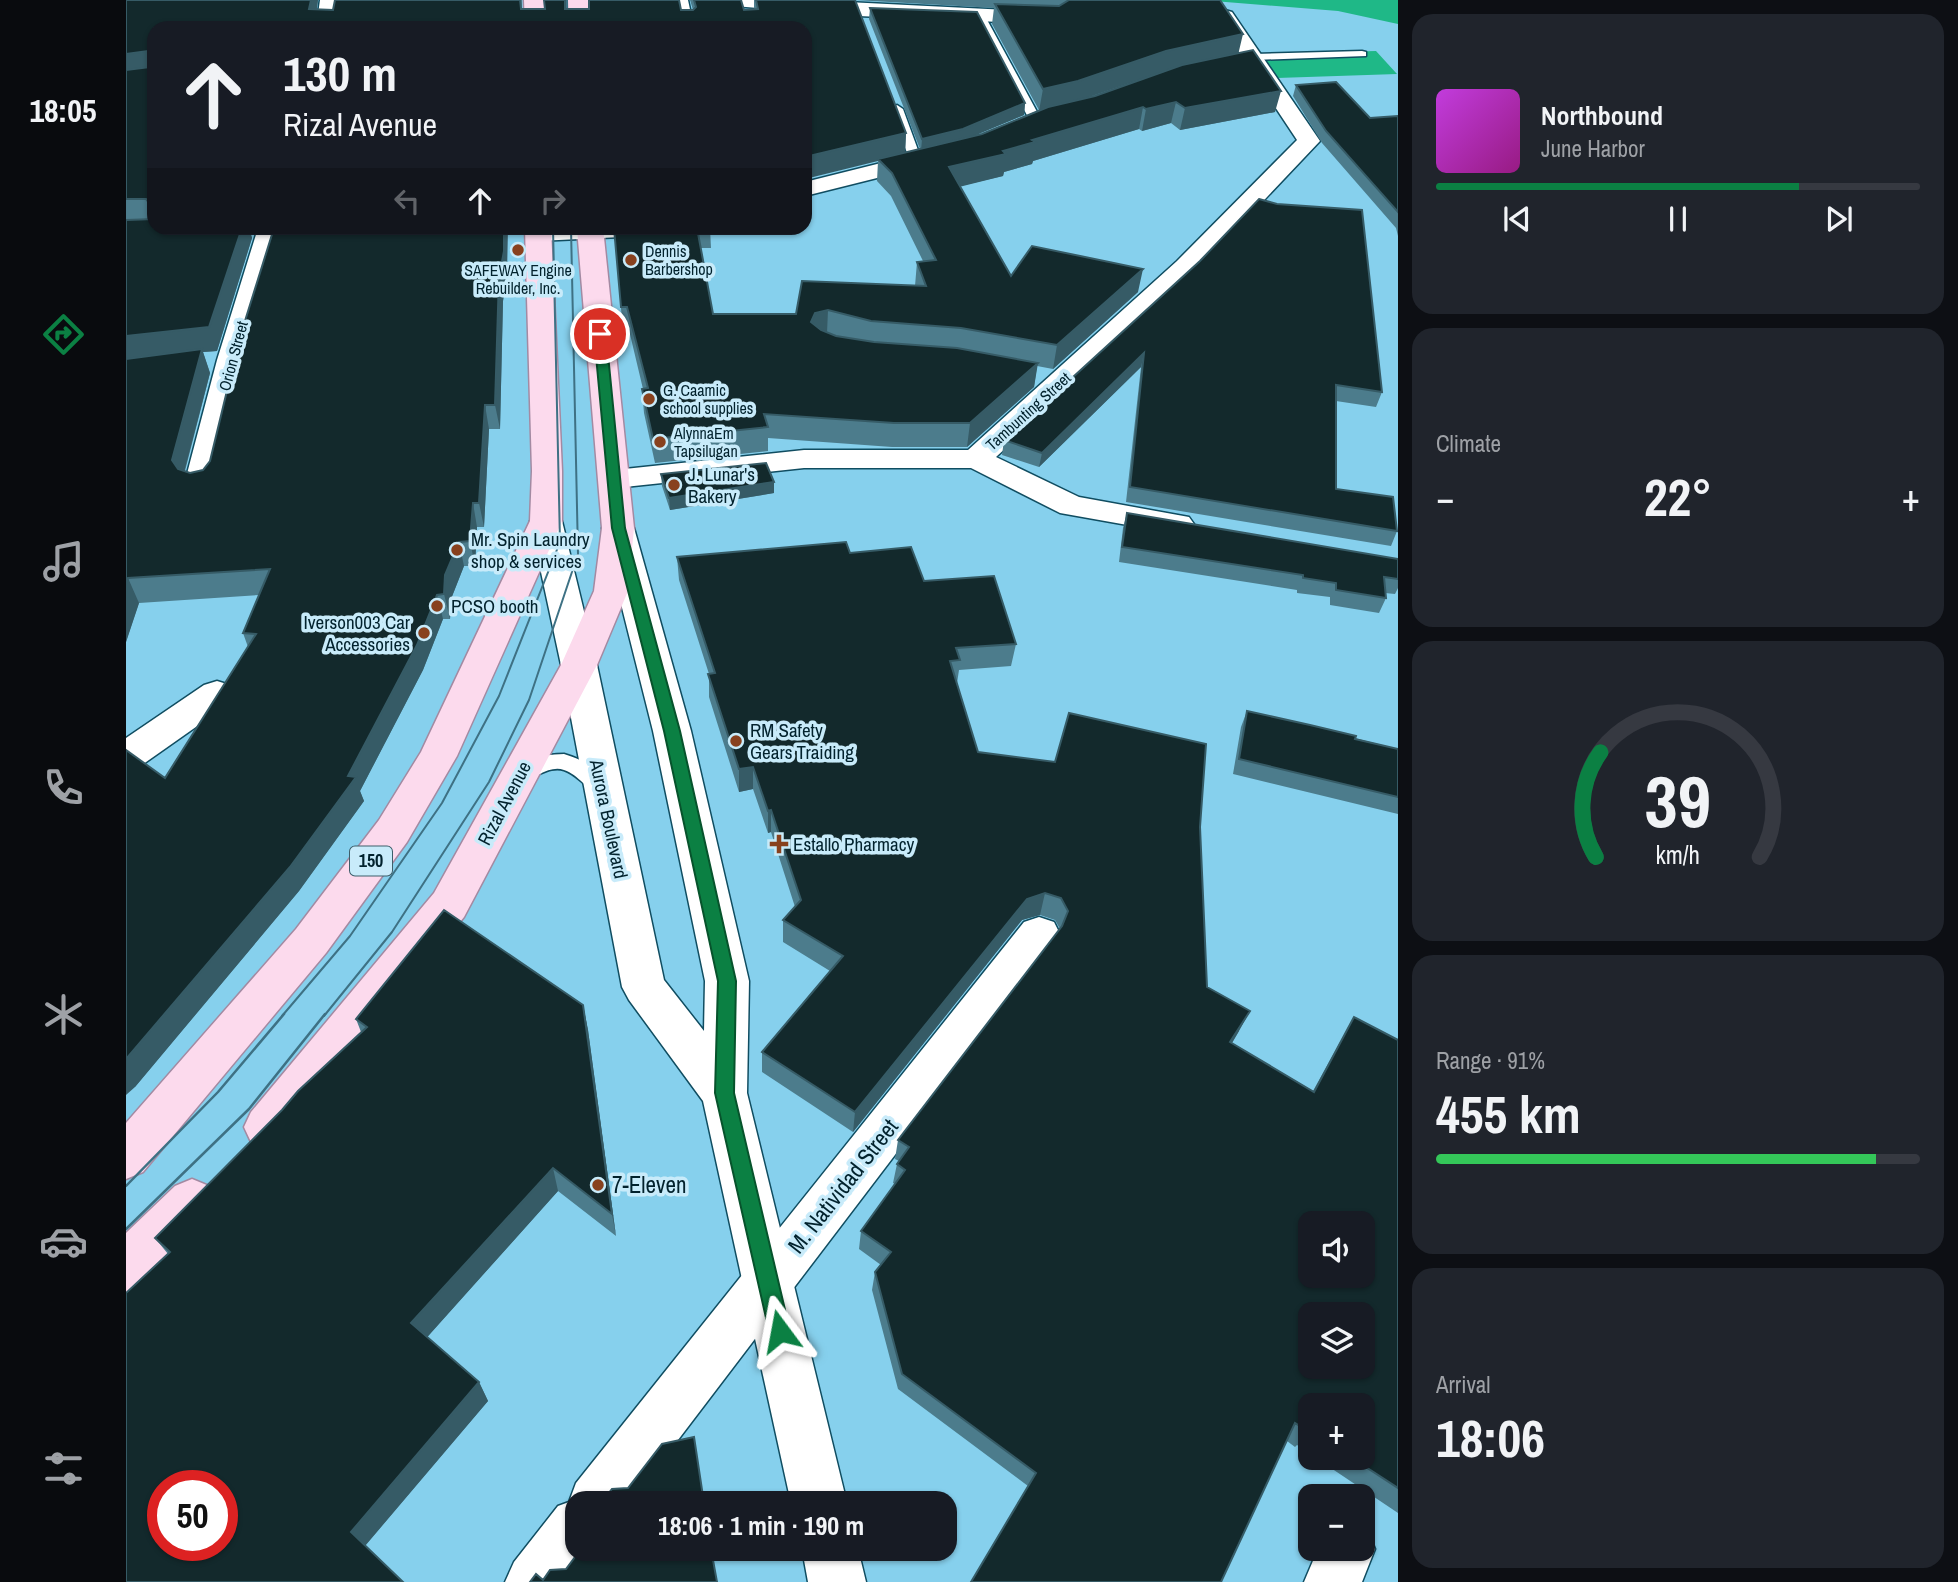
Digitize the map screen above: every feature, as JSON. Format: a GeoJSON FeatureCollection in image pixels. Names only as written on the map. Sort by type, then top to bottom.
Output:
{"type":"FeatureCollection","features":[{"type":"Feature","properties":{"kind":"main road"},"geometry":{"type":"LineString","coordinates":[[534,0],[535,21]]}},
{"type":"Feature","properties":{"kind":"main road"},"geometry":{"type":"LineString","coordinates":[[578,0],[579,21]]}},
{"type":"Feature","properties":{"kind":"main road","name":"150"},"geometry":{"type":"LineString","coordinates":[[126,1157],[311,941],[393,831],[438,756],[546,521],[547,471],[538,235]]}},
{"type":"Feature","properties":{"kind":"main road","name":"Rizal Avenue"},"geometry":{"type":"LineString","coordinates":[[126,1268],[277,1117],[449,905],[579,666],[611,591],[618,528],[591,235]]}},
{"type":"Feature","properties":{"kind":"street"},"geometry":{"type":"LineString","coordinates":[[327,21],[330,0]]}},
{"type":"Feature","properties":{"kind":"street"},"geometry":{"type":"LineString","coordinates":[[742,5],[860,16],[1055,18]]}},
{"type":"Feature","properties":{"kind":"street"},"geometry":{"type":"LineString","coordinates":[[1225,16],[1255,59],[1232,65]]}},
{"type":"Feature","properties":{"kind":"street","name":"Tambunting Street"},"geometry":{"type":"LineString","coordinates":[[615,479],[804,459],[976,458],[1186,267],[1309,141],[1255,59]]}},
{"type":"Feature","properties":{"kind":"street"},"geometry":{"type":"LineString","coordinates":[[1014,130],[1035,121],[1059,116]]}},
{"type":"Feature","properties":{"kind":"street"},"geometry":{"type":"LineString","coordinates":[[812,187],[944,154]]}},
{"type":"Feature","properties":{"kind":"street","name":"Orion Street"},"geometry":{"type":"LineString","coordinates":[[200,485],[218,361],[268,235]]}},
{"type":"Feature","properties":{"kind":"street"},"geometry":{"type":"LineString","coordinates":[[1027,373],[1060,382]]}},
{"type":"Feature","properties":{"kind":"street"},"geometry":{"type":"LineString","coordinates":[[976,458],[1071,506],[1207,529]]}},
{"type":"Feature","properties":{"kind":"street","name":"Aurora Boulevard"},"geometry":{"type":"LineString","coordinates":[[546,521],[579,666],[644,988],[724,1093]]}},
{"type":"Feature","properties":{"kind":"street","name":"Aurora Boulevard"},"geometry":{"type":"LineString","coordinates":[[618,528],[672,731],[727,981],[724,1093],[816,1491]]}},
{"type":"Feature","properties":{"kind":"street"},"geometry":{"type":"LineString","coordinates":[[126,757],[217,694]]}},
{"type":"Feature","properties":{"kind":"street","name":"M. Natividad Street"},"geometry":{"type":"LineString","coordinates":[[605,1491],[1039,934]]}},
{"type":"Feature","properties":{"kind":"street"},"geometry":{"type":"LineString","coordinates":[[534,1582],[565,1543]]}},
{"type":"Feature","properties":{"kind":"street"},"geometry":{"type":"LineString","coordinates":[[833,1561],[837,1582]]}},
{"type":"Feature","properties":{"kind":"street"},"geometry":{"type":"LineString","coordinates":[[1333,1582],[1343,1561]]}},
{"type":"Feature","properties":{"kind":"lane"},"geometry":{"type":"LineString","coordinates":[[683,0],[687,21]]}},
{"type":"Feature","properties":{"kind":"lane"},"geometry":{"type":"LineString","coordinates":[[980,16],[1035,121]]}},
{"type":"Feature","properties":{"kind":"lane"},"geometry":{"type":"LineString","coordinates":[[1255,59],[1362,54]]}},
{"type":"Feature","properties":{"kind":"lane"},"geometry":{"type":"LineString","coordinates":[[892,98],[916,160]]}},
{"type":"Feature","properties":{"kind":"lane"},"geometry":{"type":"LineString","coordinates":[[520,774],[551,760],[572,762],[604,786]]}},
{"type":"Feature","properties":{"kind":"green space"},"geometry":{"type":"Polygon","coordinates":[[[1201,0],[1398,0],[1398,24],[1338,11],[1201,0]]]}},
{"type":"Feature","properties":{"kind":"green space"},"geometry":{"type":"Polygon","coordinates":[[[1376,51],[1397,74],[1277,78],[1259,54],[1376,51]]]}},
{"type":"Feature","properties":{"kind":"building"},"geometry":{"type":"Polygon","coordinates":[[[126,0],[311,0],[309,9],[333,10],[335,0],[520,0],[521,9],[545,9],[544,0],[565,0],[565,9],[589,9],[589,0],[679,0],[681,10],[693,10],[696,7],[694,0],[741,0],[744,10],[758,9],[756,0],[855,0],[906,133],[812,155],[812,21],[147,21],[147,51],[126,54],[126,0]]]}},
{"type":"Feature","properties":{"kind":"building"},"geometry":{"type":"Polygon","coordinates":[[[1069,0],[1220,0],[1243,34],[1166,51],[1078,81],[1043,89],[995,4],[1059,6],[1069,0]]]}},
{"type":"Feature","properties":{"kind":"building"},"geometry":{"type":"Polygon","coordinates":[[[870,8],[977,12],[1025,103],[963,129],[922,139],[870,8]]]}},
{"type":"Feature","properties":{"kind":"building"},"geometry":{"type":"Polygon","coordinates":[[[1253,50],[1281,91],[1185,108],[1176,102],[1146,109],[1143,107],[1032,140],[1035,142],[1003,151],[1006,154],[949,167],[1011,276],[1032,246],[1143,269],[1057,345],[961,328],[871,321],[828,310],[815,313],[811,322],[836,336],[874,342],[957,348],[1038,363],[970,423],[894,423],[764,414],[768,427],[653,439],[642,389],[648,388],[627,307],[621,307],[615,235],[698,235],[713,314],[796,314],[802,281],[926,286],[917,262],[936,260],[892,173],[878,159],[982,134],[1048,107],[1095,96],[1182,65],[1253,50]]]}},
{"type":"Feature","properties":{"kind":"building"},"geometry":{"type":"Polygon","coordinates":[[[147,67],[147,200],[126,199],[126,70],[147,67]]]}},
{"type":"Feature","properties":{"kind":"building"},"geometry":{"type":"Polygon","coordinates":[[[1336,82],[1370,118],[1398,116],[1398,212],[1326,131],[1296,85],[1336,82]]]}},
{"type":"Feature","properties":{"kind":"building"},"geometry":{"type":"Polygon","coordinates":[[[1259,199],[1277,204],[1362,210],[1382,392],[1336,385],[1336,489],[1393,497],[1397,531],[1130,487],[1144,353],[1042,453],[1004,440],[1200,261],[1259,199]]]}},
{"type":"Feature","properties":{"kind":"building"},"geometry":{"type":"Polygon","coordinates":[[[147,219],[147,235],[240,235],[209,327],[126,336],[126,220],[147,219]]]}},
{"type":"Feature","properties":{"kind":"building"},"geometry":{"type":"Polygon","coordinates":[[[272,235],[504,235],[499,277],[495,405],[485,405],[479,503],[473,503],[470,541],[459,542],[445,575],[444,594],[437,595],[417,645],[348,776],[356,777],[290,867],[126,1059],[126,750],[165,778],[256,634],[243,633],[270,569],[128,578],[126,584],[126,359],[202,349],[172,460],[178,469],[190,473],[203,470],[210,461],[240,337],[272,235]]]}},
{"type":"Feature","properties":{"kind":"building"},"geometry":{"type":"Polygon","coordinates":[[[766,463],[774,482],[669,498],[661,474],[766,463]]]}},
{"type":"Feature","properties":{"kind":"building"},"geometry":{"type":"Polygon","coordinates":[[[1127,513],[1398,559],[1398,579],[1384,577],[1386,598],[1336,590],[1336,583],[1303,578],[1303,575],[1122,547],[1127,513]]]}},
{"type":"Feature","properties":{"kind":"building"},"geometry":{"type":"Polygon","coordinates":[[[846,542],[850,553],[911,547],[924,581],[994,576],[1016,644],[956,648],[960,660],[950,661],[978,752],[1055,762],[1069,713],[1206,744],[1200,827],[1207,987],[1250,1011],[1230,1042],[1314,1092],[1354,1017],[1398,1040],[1398,1488],[1370,1470],[1375,1470],[1375,1393],[1298,1393],[1298,1425],[1295,1423],[1221,1582],[971,1582],[1036,1473],[902,1374],[875,1272],[891,1252],[861,1231],[905,1170],[897,1164],[909,1147],[898,1140],[1062,926],[1068,911],[1061,898],[1045,893],[1027,899],[855,1112],[762,1052],[843,956],[783,920],[801,900],[771,810],[768,811],[753,767],[739,769],[708,674],[715,673],[677,557],[846,542]]]}},
{"type":"Feature","properties":{"kind":"building"},"geometry":{"type":"Polygon","coordinates":[[[1247,711],[1356,736],[1355,739],[1398,749],[1398,797],[1239,759],[1247,711]]]}},
{"type":"Feature","properties":{"kind":"building"},"geometry":{"type":"Polygon","coordinates":[[[444,910],[583,1005],[612,1214],[553,1168],[411,1323],[479,1382],[351,1532],[403,1582],[126,1582],[126,1293],[170,1252],[155,1238],[298,1091],[367,1027],[356,1019],[444,910]]]}},
{"type":"Feature","properties":{"kind":"building"},"geometry":{"type":"Polygon","coordinates":[[[694,1437],[702,1491],[610,1491],[628,1488],[662,1444],[694,1437]]]}},
{"type":"Feature","properties":{"kind":"building"},"geometry":{"type":"Polygon","coordinates":[[[572,1561],[713,1561],[717,1582],[530,1582],[536,1574],[543,1580],[550,1570],[566,1569],[572,1561]]]}},
{"type":"Feature","properties":{"kind":"tram line"},"geometry":{"type":"LineString","coordinates":[[567,0],[567,21]]}},
{"type":"Feature","properties":{"kind":"tram line"},"geometry":{"type":"LineString","coordinates":[[282,1016],[350,936],[442,803],[499,696],[560,542],[553,235]]}},
{"type":"Feature","properties":{"kind":"tram line"},"geometry":{"type":"LineString","coordinates":[[324,1016],[392,932],[489,782],[529,700],[578,554],[571,235]]}},
{"type":"Feature","properties":{"kind":"tram line"},"geometry":{"type":"LineString","coordinates":[[126,1186],[218,1092],[284,1014]]}},
{"type":"Feature","properties":{"kind":"tram line"},"geometry":{"type":"LineString","coordinates":[[126,1229],[249,1109],[325,1014]]}},
{"type":"Feature","properties":{"kind":"place","name":"SAFEWAY Engine Rebuilder, Inc."},"geometry":{"type":"Point","coordinates":[518,250]}},
{"type":"Feature","properties":{"kind":"place","name":"Dennis Barbershop"},"geometry":{"type":"Point","coordinates":[631,260]}},
{"type":"Feature","properties":{"kind":"place","name":"G. Caamic school supplies"},"geometry":{"type":"Point","coordinates":[649,399]}},
{"type":"Feature","properties":{"kind":"place","name":"AlynnaEm Tapsilugan"},"geometry":{"type":"Point","coordinates":[660,442]}},
{"type":"Feature","properties":{"kind":"place","name":"J. Lunar's Bakery"},"geometry":{"type":"Point","coordinates":[674,485]}},
{"type":"Feature","properties":{"kind":"place","name":"Mr. Spin Laundry shop & services"},"geometry":{"type":"Point","coordinates":[457,550]}},
{"type":"Feature","properties":{"kind":"place","name":"PCSO booth"},"geometry":{"type":"Point","coordinates":[437,606]}},
{"type":"Feature","properties":{"kind":"place","name":"Iverson003 Car Accessories"},"geometry":{"type":"Point","coordinates":[424,633]}},
{"type":"Feature","properties":{"kind":"place","name":"RM Safety Gears Traiding"},"geometry":{"type":"Point","coordinates":[736,741]}},
{"type":"Feature","properties":{"kind":"place","name":"Estallo Pharmacy"},"geometry":{"type":"Point","coordinates":[779,844]}},
{"type":"Feature","properties":{"kind":"place","name":"7-Eleven"},"geometry":{"type":"Point","coordinates":[598,1185]}},
{"type":"Feature","properties":{"kind":"route"},"geometry":{"type":"LineString","coordinates":[[600,334],[618,528],[672,731],[727,981],[724,1093],[780,1331]]}}]}
